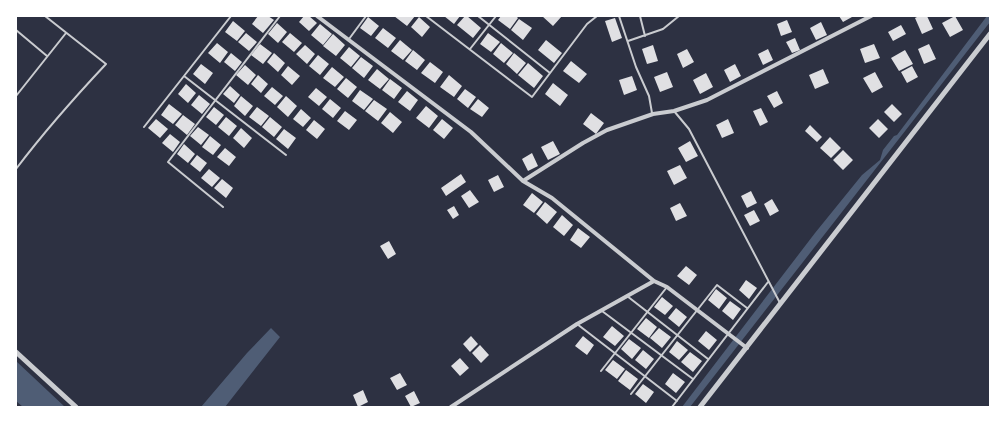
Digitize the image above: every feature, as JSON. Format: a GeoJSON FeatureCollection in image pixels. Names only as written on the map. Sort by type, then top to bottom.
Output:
{"type":"FeatureCollection","features":[{"type":"Feature","properties":{"kind":"street"},"geometry":{"type":"LineString","coordinates":[[317,16],[471,132],[523,181],[552,198],[654,282],[667,287],[745,346]]}},
{"type":"Feature","properties":{"kind":"street"},"geometry":{"type":"LineString","coordinates":[[523,181],[582,143],[607,130],[653,114],[674,111],[707,100],[871,16]]}},
{"type":"Feature","properties":{"kind":"street"},"geometry":{"type":"LineString","coordinates":[[700,407],[745,346],[781,305],[990,34]]}},
{"type":"Feature","properties":{"kind":"street"},"geometry":{"type":"LineString","coordinates":[[451,407],[577,324],[654,282]]}},
{"type":"Feature","properties":{"kind":"street"},"geometry":{"type":"LineString","coordinates":[[16,352],[76,407]]}},
{"type":"Feature","properties":{"kind":"lane"},"geometry":{"type":"LineString","coordinates":[[16,169],[106,64],[45,16]]}},
{"type":"Feature","properties":{"kind":"lane"},"geometry":{"type":"LineString","coordinates":[[144,127],[231,16]]}},
{"type":"Feature","properties":{"kind":"lane"},"geometry":{"type":"LineString","coordinates":[[223,207],[168,162],[280,16]]}},
{"type":"Feature","properties":{"kind":"lane"},"geometry":{"type":"LineString","coordinates":[[348,40],[366,16]]}},
{"type":"Feature","properties":{"kind":"lane"},"geometry":{"type":"LineString","coordinates":[[426,16],[532,97],[587,24],[597,16]]}},
{"type":"Feature","properties":{"kind":"lane"},"geometry":{"type":"LineString","coordinates":[[478,16],[550,73]]}},
{"type":"Feature","properties":{"kind":"lane"},"geometry":{"type":"LineString","coordinates":[[470,49],[496,16]]}},
{"type":"Feature","properties":{"kind":"lane"},"geometry":{"type":"LineString","coordinates":[[619,16],[636,67],[649,96],[653,114]]}},
{"type":"Feature","properties":{"kind":"lane"},"geometry":{"type":"LineString","coordinates":[[640,16],[645,36]]}},
{"type":"Feature","properties":{"kind":"lane"},"geometry":{"type":"LineString","coordinates":[[628,41],[663,29],[678,16]]}},
{"type":"Feature","properties":{"kind":"lane"},"geometry":{"type":"LineString","coordinates":[[16,30],[48,56]]}},
{"type":"Feature","properties":{"kind":"lane"},"geometry":{"type":"LineString","coordinates":[[16,96],[66,33]]}},
{"type":"Feature","properties":{"kind":"lane"},"geometry":{"type":"LineString","coordinates":[[184,76],[286,155]]}},
{"type":"Feature","properties":{"kind":"lane"},"geometry":{"type":"LineString","coordinates":[[674,111],[689,129],[781,305]]}},
{"type":"Feature","properties":{"kind":"lane"},"geometry":{"type":"LineString","coordinates":[[672,407],[768,282]]}},
{"type":"Feature","properties":{"kind":"lane"},"geometry":{"type":"LineString","coordinates":[[631,394],[696,309],[717,285],[747,308]]}},
{"type":"Feature","properties":{"kind":"lane"},"geometry":{"type":"LineString","coordinates":[[601,371],[667,287]]}},
{"type":"Feature","properties":{"kind":"lane"},"geometry":{"type":"LineString","coordinates":[[627,296],[708,359]]}},
{"type":"Feature","properties":{"kind":"lane"},"geometry":{"type":"LineString","coordinates":[[602,311],[693,379]]}},
{"type":"Feature","properties":{"kind":"lane"},"geometry":{"type":"LineString","coordinates":[[577,324],[677,401]]}},
{"type":"Feature","properties":{"kind":"water"},"geometry":{"type":"Polygon","coordinates":[[[987,16],[990,16],[990,22],[690,407],[682,407],[815,233],[862,175],[880,160],[883,150],[894,136],[897,135],[987,16]]]}},
{"type":"Feature","properties":{"kind":"water"},"geometry":{"type":"Polygon","coordinates":[[[271,328],[280,337],[225,407],[201,407],[247,353],[271,328]]]}},
{"type":"Feature","properties":{"kind":"water"},"geometry":{"type":"Polygon","coordinates":[[[16,361],[65,407],[23,407],[16,401],[16,361]]]}},
{"type":"Feature","properties":{"kind":"building"},"geometry":{"type":"Polygon","coordinates":[[[258,16],[268,16],[274,20],[263,33],[252,24],[258,16]]]}},
{"type":"Feature","properties":{"kind":"building"},"geometry":{"type":"Polygon","coordinates":[[[304,16],[309,16],[317,23],[309,31],[299,22],[304,16]]]}},
{"type":"Feature","properties":{"kind":"building"},"geometry":{"type":"Polygon","coordinates":[[[394,16],[415,16],[407,26],[394,16]]]}},
{"type":"Feature","properties":{"kind":"building"},"geometry":{"type":"Polygon","coordinates":[[[444,16],[460,16],[454,24],[444,16]]]}},
{"type":"Feature","properties":{"kind":"building"},"geometry":{"type":"Polygon","coordinates":[[[465,16],[481,28],[473,38],[457,25],[465,16]]]}},
{"type":"Feature","properties":{"kind":"building"},"geometry":{"type":"Polygon","coordinates":[[[501,16],[516,16],[518,18],[510,29],[498,20],[501,16]]]}},
{"type":"Feature","properties":{"kind":"building"},"geometry":{"type":"Polygon","coordinates":[[[542,16],[562,16],[553,26],[542,16]]]}},
{"type":"Feature","properties":{"kind":"building"},"geometry":{"type":"Polygon","coordinates":[[[839,16],[852,16],[852,17],[843,22],[839,16]]]}},
{"type":"Feature","properties":{"kind":"building"},"geometry":{"type":"Polygon","coordinates":[[[919,16],[927,16],[933,29],[922,34],[915,18],[919,16]]]}},
{"type":"Feature","properties":{"kind":"building"},"geometry":{"type":"Polygon","coordinates":[[[955,16],[963,30],[950,37],[942,23],[955,16]]]}},
{"type":"Feature","properties":{"kind":"building"},"geometry":{"type":"Polygon","coordinates":[[[368,17],[379,26],[371,36],[360,28],[368,17]]]}},
{"type":"Feature","properties":{"kind":"building"},"geometry":{"type":"Polygon","coordinates":[[[419,17],[430,27],[422,37],[411,27],[419,17]]]}},
{"type":"Feature","properties":{"kind":"building"},"geometry":{"type":"Polygon","coordinates":[[[615,18],[622,38],[612,42],[605,21],[615,18]]]}},
{"type":"Feature","properties":{"kind":"building"},"geometry":{"type":"Polygon","coordinates":[[[519,19],[532,28],[523,40],[511,30],[519,19]]]}},
{"type":"Feature","properties":{"kind":"building"},"geometry":{"type":"Polygon","coordinates":[[[787,20],[792,32],[781,36],[777,24],[787,20]]]}},
{"type":"Feature","properties":{"kind":"building"},"geometry":{"type":"Polygon","coordinates":[[[233,21],[245,31],[237,41],[225,32],[233,21]]]}},
{"type":"Feature","properties":{"kind":"building"},"geometry":{"type":"Polygon","coordinates":[[[821,22],[827,35],[816,40],[810,28],[821,22]]]}},
{"type":"Feature","properties":{"kind":"building"},"geometry":{"type":"Polygon","coordinates":[[[277,23],[287,32],[278,43],[268,34],[277,23]]]}},
{"type":"Feature","properties":{"kind":"building"},"geometry":{"type":"Polygon","coordinates":[[[320,24],[332,34],[323,45],[311,35],[320,24]]]}},
{"type":"Feature","properties":{"kind":"building"},"geometry":{"type":"Polygon","coordinates":[[[901,25],[906,34],[893,41],[888,32],[901,25]]]}},
{"type":"Feature","properties":{"kind":"building"},"geometry":{"type":"Polygon","coordinates":[[[383,28],[396,38],[388,48],[375,38],[383,28]]]}},
{"type":"Feature","properties":{"kind":"building"},"geometry":{"type":"Polygon","coordinates":[[[246,33],[257,42],[249,51],[238,42],[246,33]]]}},
{"type":"Feature","properties":{"kind":"building"},"geometry":{"type":"Polygon","coordinates":[[[290,33],[302,43],[294,52],[282,42],[290,33]]]}},
{"type":"Feature","properties":{"kind":"building"},"geometry":{"type":"Polygon","coordinates":[[[488,33],[500,42],[491,52],[480,44],[488,33]]]}},
{"type":"Feature","properties":{"kind":"building"},"geometry":{"type":"Polygon","coordinates":[[[333,34],[345,45],[336,56],[323,46],[333,34]]]}},
{"type":"Feature","properties":{"kind":"building"},"geometry":{"type":"Polygon","coordinates":[[[795,38],[800,50],[792,53],[786,42],[795,38]]]}},
{"type":"Feature","properties":{"kind":"building"},"geometry":{"type":"Polygon","coordinates":[[[400,40],[412,50],[403,60],[391,51],[400,40]]]}},
{"type":"Feature","properties":{"kind":"building"},"geometry":{"type":"Polygon","coordinates":[[[546,40],[562,53],[554,63],[538,50],[546,40]]]}},
{"type":"Feature","properties":{"kind":"building"},"geometry":{"type":"Polygon","coordinates":[[[217,43],[228,52],[220,63],[208,53],[217,43]]]}},
{"type":"Feature","properties":{"kind":"building"},"geometry":{"type":"Polygon","coordinates":[[[501,43],[513,53],[504,63],[493,54],[501,43]]]}},
{"type":"Feature","properties":{"kind":"building"},"geometry":{"type":"Polygon","coordinates":[[[260,44],[272,53],[263,64],[251,55],[260,44]]]}},
{"type":"Feature","properties":{"kind":"building"},"geometry":{"type":"Polygon","coordinates":[[[874,44],[880,58],[865,63],[860,49],[874,44]]]}},
{"type":"Feature","properties":{"kind":"building"},"geometry":{"type":"Polygon","coordinates":[[[929,44],[936,59],[924,64],[918,49],[929,44]]]}},
{"type":"Feature","properties":{"kind":"building"},"geometry":{"type":"Polygon","coordinates":[[[305,45],[315,54],[307,64],[296,54],[305,45]]]}},
{"type":"Feature","properties":{"kind":"building"},"geometry":{"type":"Polygon","coordinates":[[[653,45],[658,61],[647,64],[642,49],[653,45]]]}},
{"type":"Feature","properties":{"kind":"building"},"geometry":{"type":"Polygon","coordinates":[[[349,47],[360,56],[351,67],[340,58],[349,47]]]}},
{"type":"Feature","properties":{"kind":"building"},"geometry":{"type":"Polygon","coordinates":[[[687,49],[694,62],[683,68],[677,54],[687,49]]]}},
{"type":"Feature","properties":{"kind":"building"},"geometry":{"type":"Polygon","coordinates":[[[768,49],[773,60],[763,65],[758,54],[768,49]]]}},
{"type":"Feature","properties":{"kind":"building"},"geometry":{"type":"Polygon","coordinates":[[[413,50],[425,60],[417,70],[405,61],[413,50]]]}},
{"type":"Feature","properties":{"kind":"building"},"geometry":{"type":"Polygon","coordinates":[[[905,50],[913,64],[899,71],[891,58],[905,50]]]}},
{"type":"Feature","properties":{"kind":"building"},"geometry":{"type":"Polygon","coordinates":[[[231,53],[242,62],[235,71],[224,62],[231,53]]]}},
{"type":"Feature","properties":{"kind":"building"},"geometry":{"type":"Polygon","coordinates":[[[274,53],[285,63],[278,72],[267,62],[274,53]]]}},
{"type":"Feature","properties":{"kind":"building"},"geometry":{"type":"Polygon","coordinates":[[[514,53],[526,63],[517,74],[506,64],[514,53]]]}},
{"type":"Feature","properties":{"kind":"building"},"geometry":{"type":"Polygon","coordinates":[[[318,55],[329,64],[320,75],[309,66],[318,55]]]}},
{"type":"Feature","properties":{"kind":"building"},"geometry":{"type":"Polygon","coordinates":[[[361,57],[373,66],[364,78],[352,68],[361,57]]]}},
{"type":"Feature","properties":{"kind":"building"},"geometry":{"type":"Polygon","coordinates":[[[571,61],[587,74],[579,83],[563,71],[571,61]]]}},
{"type":"Feature","properties":{"kind":"building"},"geometry":{"type":"Polygon","coordinates":[[[430,62],[443,72],[435,83],[421,73],[430,62]]]}},
{"type":"Feature","properties":{"kind":"building"},"geometry":{"type":"Polygon","coordinates":[[[528,63],[543,76],[534,88],[518,75],[528,63]]]}},
{"type":"Feature","properties":{"kind":"building"},"geometry":{"type":"Polygon","coordinates":[[[201,64],[213,73],[205,84],[193,74],[201,64]]]}},
{"type":"Feature","properties":{"kind":"building"},"geometry":{"type":"Polygon","coordinates":[[[735,64],[741,76],[730,82],[724,70],[735,64]]]}},
{"type":"Feature","properties":{"kind":"building"},"geometry":{"type":"Polygon","coordinates":[[[245,65],[256,75],[248,85],[236,75],[245,65]]]}},
{"type":"Feature","properties":{"kind":"building"},"geometry":{"type":"Polygon","coordinates":[[[288,66],[300,76],[292,85],[281,75],[288,66]]]}},
{"type":"Feature","properties":{"kind":"building"},"geometry":{"type":"Polygon","coordinates":[[[912,66],[918,77],[907,83],[901,72],[912,66]]]}},
{"type":"Feature","properties":{"kind":"building"},"geometry":{"type":"Polygon","coordinates":[[[332,67],[344,77],[335,87],[323,78],[332,67]]]}},
{"type":"Feature","properties":{"kind":"building"},"geometry":{"type":"Polygon","coordinates":[[[377,69],[389,79],[380,89],[368,80],[377,69]]]}},
{"type":"Feature","properties":{"kind":"building"},"geometry":{"type":"Polygon","coordinates":[[[823,69],[829,83],[815,89],[809,75],[823,69]]]}},
{"type":"Feature","properties":{"kind":"building"},"geometry":{"type":"Polygon","coordinates":[[[667,72],[673,87],[660,92],[654,77],[667,72]]]}},
{"type":"Feature","properties":{"kind":"building"},"geometry":{"type":"Polygon","coordinates":[[[875,72],[883,87],[872,93],[863,78],[875,72]]]}},
{"type":"Feature","properties":{"kind":"building"},"geometry":{"type":"Polygon","coordinates":[[[706,73],[713,87],[700,94],[693,80],[706,73]]]}},
{"type":"Feature","properties":{"kind":"building"},"geometry":{"type":"Polygon","coordinates":[[[258,75],[268,84],[261,93],[251,84],[258,75]]]}},
{"type":"Feature","properties":{"kind":"building"},"geometry":{"type":"Polygon","coordinates":[[[449,75],[462,86],[454,97],[440,87],[449,75]]]}},
{"type":"Feature","properties":{"kind":"building"},"geometry":{"type":"Polygon","coordinates":[[[632,76],[637,90],[624,95],[619,80],[632,76]]]}},
{"type":"Feature","properties":{"kind":"building"},"geometry":{"type":"Polygon","coordinates":[[[346,78],[357,87],[348,98],[337,89],[346,78]]]}},
{"type":"Feature","properties":{"kind":"building"},"geometry":{"type":"Polygon","coordinates":[[[390,79],[402,88],[394,99],[382,90],[390,79]]]}},
{"type":"Feature","properties":{"kind":"building"},"geometry":{"type":"Polygon","coordinates":[[[553,83],[568,95],[560,106],[545,94],[553,83]]]}},
{"type":"Feature","properties":{"kind":"building"},"geometry":{"type":"Polygon","coordinates":[[[186,84],[196,93],[188,103],[178,94],[186,84]]]}},
{"type":"Feature","properties":{"kind":"building"},"geometry":{"type":"Polygon","coordinates":[[[230,86],[240,95],[234,103],[223,94],[230,86]]]}},
{"type":"Feature","properties":{"kind":"building"},"geometry":{"type":"Polygon","coordinates":[[[272,87],[283,96],[275,105],[264,96],[272,87]]]}},
{"type":"Feature","properties":{"kind":"building"},"geometry":{"type":"Polygon","coordinates":[[[316,88],[327,97],[319,106],[308,97],[316,88]]]}},
{"type":"Feature","properties":{"kind":"building"},"geometry":{"type":"Polygon","coordinates":[[[465,89],[476,97],[468,108],[457,99],[465,89]]]}},
{"type":"Feature","properties":{"kind":"building"},"geometry":{"type":"Polygon","coordinates":[[[360,90],[373,99],[364,110],[352,101],[360,90]]]}},
{"type":"Feature","properties":{"kind":"building"},"geometry":{"type":"Polygon","coordinates":[[[407,91],[418,100],[410,111],[398,102],[407,91]]]}},
{"type":"Feature","properties":{"kind":"building"},"geometry":{"type":"Polygon","coordinates":[[[777,91],[783,103],[774,108],[767,96],[777,91]]]}},
{"type":"Feature","properties":{"kind":"building"},"geometry":{"type":"Polygon","coordinates":[[[199,95],[210,104],[202,114],[191,105],[199,95]]]}},
{"type":"Feature","properties":{"kind":"building"},"geometry":{"type":"Polygon","coordinates":[[[241,96],[253,106],[245,116],[234,106],[241,96]]]}},
{"type":"Feature","properties":{"kind":"building"},"geometry":{"type":"Polygon","coordinates":[[[286,96],[297,106],[288,117],[277,107],[286,96]]]}},
{"type":"Feature","properties":{"kind":"building"},"geometry":{"type":"Polygon","coordinates":[[[330,99],[341,108],[333,118],[322,109],[330,99]]]}},
{"type":"Feature","properties":{"kind":"building"},"geometry":{"type":"Polygon","coordinates":[[[478,99],[489,108],[482,117],[470,109],[478,99]]]}},
{"type":"Feature","properties":{"kind":"building"},"geometry":{"type":"Polygon","coordinates":[[[374,100],[387,109],[378,121],[365,111],[374,100]]]}},
{"type":"Feature","properties":{"kind":"building"},"geometry":{"type":"Polygon","coordinates":[[[169,104],[182,114],[173,124],[161,115],[169,104]]]}},
{"type":"Feature","properties":{"kind":"building"},"geometry":{"type":"Polygon","coordinates":[[[892,104],[902,114],[894,122],[884,112],[892,104]]]}},
{"type":"Feature","properties":{"kind":"building"},"geometry":{"type":"Polygon","coordinates":[[[426,106],[438,116],[429,128],[416,118],[426,106]]]}},
{"type":"Feature","properties":{"kind":"building"},"geometry":{"type":"Polygon","coordinates":[[[214,107],[224,115],[216,125],[206,117],[214,107]]]}},
{"type":"Feature","properties":{"kind":"building"},"geometry":{"type":"Polygon","coordinates":[[[257,107],[269,116],[261,126],[249,117],[257,107]]]}},
{"type":"Feature","properties":{"kind":"building"},"geometry":{"type":"Polygon","coordinates":[[[761,108],[768,122],[760,126],[753,111],[761,108]]]}},
{"type":"Feature","properties":{"kind":"building"},"geometry":{"type":"Polygon","coordinates":[[[301,109],[311,118],[303,127],[293,119],[301,109]]]}},
{"type":"Feature","properties":{"kind":"building"},"geometry":{"type":"Polygon","coordinates":[[[345,111],[357,120],[349,130],[337,121],[345,111]]]}},
{"type":"Feature","properties":{"kind":"building"},"geometry":{"type":"Polygon","coordinates":[[[390,112],[402,122],[393,133],[381,123],[390,112]]]}},
{"type":"Feature","properties":{"kind":"building"},"geometry":{"type":"Polygon","coordinates":[[[591,113],[604,123],[596,134],[583,124],[591,113]]]}},
{"type":"Feature","properties":{"kind":"building"},"geometry":{"type":"Polygon","coordinates":[[[183,115],[195,124],[187,135],[175,125],[183,115]]]}},
{"type":"Feature","properties":{"kind":"building"},"geometry":{"type":"Polygon","coordinates":[[[226,117],[237,126],[229,136],[218,127],[226,117]]]}},
{"type":"Feature","properties":{"kind":"building"},"geometry":{"type":"Polygon","coordinates":[[[270,117],[282,127],[274,137],[262,127],[270,117]]]}},
{"type":"Feature","properties":{"kind":"building"},"geometry":{"type":"Polygon","coordinates":[[[156,119],[168,129],[160,138],[148,128],[156,119]]]}},
{"type":"Feature","properties":{"kind":"building"},"geometry":{"type":"Polygon","coordinates":[[[442,119],[453,128],[444,139],[433,130],[442,119]]]}},
{"type":"Feature","properties":{"kind":"building"},"geometry":{"type":"Polygon","coordinates":[[[728,119],[734,133],[722,138],[716,125],[728,119]]]}},
{"type":"Feature","properties":{"kind":"building"},"geometry":{"type":"Polygon","coordinates":[[[878,119],[888,129],[879,138],[869,128],[878,119]]]}},
{"type":"Feature","properties":{"kind":"building"},"geometry":{"type":"Polygon","coordinates":[[[314,120],[325,129],[317,139],[306,130],[314,120]]]}},
{"type":"Feature","properties":{"kind":"building"},"geometry":{"type":"Polygon","coordinates":[[[810,125],[822,137],[817,142],[805,131],[810,125]]]}},
{"type":"Feature","properties":{"kind":"building"},"geometry":{"type":"Polygon","coordinates":[[[198,127],[209,135],[201,145],[190,136],[198,127]]]}},
{"type":"Feature","properties":{"kind":"building"},"geometry":{"type":"Polygon","coordinates":[[[241,128],[252,138],[244,148],[233,138],[241,128]]]}},
{"type":"Feature","properties":{"kind":"building"},"geometry":{"type":"Polygon","coordinates":[[[284,129],[296,138],[288,149],[276,139],[284,129]]]}},
{"type":"Feature","properties":{"kind":"building"},"geometry":{"type":"Polygon","coordinates":[[[170,134],[180,142],[173,152],[162,143],[170,134]]]}},
{"type":"Feature","properties":{"kind":"building"},"geometry":{"type":"Polygon","coordinates":[[[210,136],[221,145],[213,155],[202,147],[210,136]]]}},
{"type":"Feature","properties":{"kind":"building"},"geometry":{"type":"Polygon","coordinates":[[[830,137],[841,148],[831,158],[820,148],[830,137]]]}},
{"type":"Feature","properties":{"kind":"building"},"geometry":{"type":"Polygon","coordinates":[[[553,141],[560,154],[548,160],[541,147],[553,141]]]}},
{"type":"Feature","properties":{"kind":"building"},"geometry":{"type":"Polygon","coordinates":[[[690,141],[698,156],[686,162],[678,148],[690,141]]]}},
{"type":"Feature","properties":{"kind":"building"},"geometry":{"type":"Polygon","coordinates":[[[184,144],[195,154],[188,163],[177,154],[184,144]]]}},
{"type":"Feature","properties":{"kind":"building"},"geometry":{"type":"Polygon","coordinates":[[[225,148],[236,157],[229,166],[217,157],[225,148]]]}},
{"type":"Feature","properties":{"kind":"building"},"geometry":{"type":"Polygon","coordinates":[[[843,150],[853,160],[843,170],[833,160],[843,150]]]}},
{"type":"Feature","properties":{"kind":"building"},"geometry":{"type":"Polygon","coordinates":[[[532,153],[538,166],[528,171],[522,159],[532,153]]]}},
{"type":"Feature","properties":{"kind":"building"},"geometry":{"type":"Polygon","coordinates":[[[197,155],[207,163],[200,172],[190,164],[197,155]]]}},
{"type":"Feature","properties":{"kind":"building"},"geometry":{"type":"Polygon","coordinates":[[[680,165],[687,178],[674,185],[667,171],[680,165]]]}},
{"type":"Feature","properties":{"kind":"building"},"geometry":{"type":"Polygon","coordinates":[[[209,169],[220,178],[212,187],[201,178],[209,169]]]}},
{"type":"Feature","properties":{"kind":"building"},"geometry":{"type":"Polygon","coordinates":[[[461,174],[466,182],[446,196],[441,188],[461,174]]]}},
{"type":"Feature","properties":{"kind":"building"},"geometry":{"type":"Polygon","coordinates":[[[498,175],[504,187],[494,192],[488,180],[498,175]]]}},
{"type":"Feature","properties":{"kind":"building"},"geometry":{"type":"Polygon","coordinates":[[[222,179],[233,188],[226,198],[214,188],[222,179]]]}},
{"type":"Feature","properties":{"kind":"building"},"geometry":{"type":"Polygon","coordinates":[[[470,190],[479,202],[469,208],[461,196],[470,190]]]}},
{"type":"Feature","properties":{"kind":"building"},"geometry":{"type":"Polygon","coordinates":[[[751,191],[757,203],[747,208],[741,196],[751,191]]]}},
{"type":"Feature","properties":{"kind":"building"},"geometry":{"type":"Polygon","coordinates":[[[532,193],[543,202],[534,213],[523,205],[532,193]]]}},
{"type":"Feature","properties":{"kind":"building"},"geometry":{"type":"Polygon","coordinates":[[[772,199],[779,211],[770,216],[764,204],[772,199]]]}},
{"type":"Feature","properties":{"kind":"building"},"geometry":{"type":"Polygon","coordinates":[[[545,202],[557,212],[547,224],[536,214],[545,202]]]}},
{"type":"Feature","properties":{"kind":"building"},"geometry":{"type":"Polygon","coordinates":[[[680,203],[687,216],[676,221],[670,208],[680,203]]]}},
{"type":"Feature","properties":{"kind":"building"},"geometry":{"type":"Polygon","coordinates":[[[454,206],[459,215],[453,219],[447,210],[454,206]]]}},
{"type":"Feature","properties":{"kind":"building"},"geometry":{"type":"Polygon","coordinates":[[[754,210],[760,221],[750,226],[744,215],[754,210]]]}},
{"type":"Feature","properties":{"kind":"building"},"geometry":{"type":"Polygon","coordinates":[[[562,215],[573,225],[564,236],[553,227],[562,215]]]}},
{"type":"Feature","properties":{"kind":"building"},"geometry":{"type":"Polygon","coordinates":[[[578,228],[590,237],[581,248],[570,240],[578,228]]]}},
{"type":"Feature","properties":{"kind":"building"},"geometry":{"type":"Polygon","coordinates":[[[389,241],[396,254],[388,259],[380,246],[389,241]]]}},
{"type":"Feature","properties":{"kind":"building"},"geometry":{"type":"Polygon","coordinates":[[[686,266],[697,275],[689,285],[677,276],[686,266]]]}},
{"type":"Feature","properties":{"kind":"building"},"geometry":{"type":"Polygon","coordinates":[[[746,280],[757,288],[749,299],[739,290],[746,280]]]}},
{"type":"Feature","properties":{"kind":"building"},"geometry":{"type":"Polygon","coordinates":[[[716,289],[727,298],[719,309],[708,300],[716,289]]]}},
{"type":"Feature","properties":{"kind":"building"},"geometry":{"type":"Polygon","coordinates":[[[662,297],[673,306],[665,315],[654,307],[662,297]]]}},
{"type":"Feature","properties":{"kind":"building"},"geometry":{"type":"Polygon","coordinates":[[[730,301],[741,309],[733,320],[722,311],[730,301]]]}},
{"type":"Feature","properties":{"kind":"building"},"geometry":{"type":"Polygon","coordinates":[[[676,308],[687,317],[679,327],[668,318],[676,308]]]}},
{"type":"Feature","properties":{"kind":"building"},"geometry":{"type":"Polygon","coordinates":[[[646,318],[657,327],[649,338],[637,329],[646,318]]]}},
{"type":"Feature","properties":{"kind":"building"},"geometry":{"type":"Polygon","coordinates":[[[612,326],[624,336],[615,346],[603,337],[612,326]]]}},
{"type":"Feature","properties":{"kind":"building"},"geometry":{"type":"Polygon","coordinates":[[[659,328],[671,337],[662,348],[650,338],[659,328]]]}},
{"type":"Feature","properties":{"kind":"building"},"geometry":{"type":"Polygon","coordinates":[[[706,331],[717,340],[709,350],[698,341],[706,331]]]}},
{"type":"Feature","properties":{"kind":"building"},"geometry":{"type":"Polygon","coordinates":[[[471,336],[478,344],[470,352],[463,344],[471,336]]]}},
{"type":"Feature","properties":{"kind":"building"},"geometry":{"type":"Polygon","coordinates":[[[583,336],[594,345],[587,355],[575,346],[583,336]]]}},
{"type":"Feature","properties":{"kind":"building"},"geometry":{"type":"Polygon","coordinates":[[[629,339],[641,348],[632,359],[621,349],[629,339]]]}},
{"type":"Feature","properties":{"kind":"building"},"geometry":{"type":"Polygon","coordinates":[[[677,341],[688,350],[679,360],[669,352],[677,341]]]}},
{"type":"Feature","properties":{"kind":"building"},"geometry":{"type":"Polygon","coordinates":[[[480,345],[489,355],[481,363],[472,353],[480,345]]]}},
{"type":"Feature","properties":{"kind":"building"},"geometry":{"type":"Polygon","coordinates":[[[643,350],[654,359],[646,369],[635,360],[643,350]]]}},
{"type":"Feature","properties":{"kind":"building"},"geometry":{"type":"Polygon","coordinates":[[[690,352],[702,361],[693,372],[681,362],[690,352]]]}},
{"type":"Feature","properties":{"kind":"building"},"geometry":{"type":"Polygon","coordinates":[[[460,358],[469,368],[460,376],[451,366],[460,358]]]}},
{"type":"Feature","properties":{"kind":"building"},"geometry":{"type":"Polygon","coordinates":[[[613,360],[625,369],[617,379],[605,370],[613,360]]]}},
{"type":"Feature","properties":{"kind":"building"},"geometry":{"type":"Polygon","coordinates":[[[626,370],[638,379],[630,390],[618,381],[626,370]]]}},
{"type":"Feature","properties":{"kind":"building"},"geometry":{"type":"Polygon","coordinates":[[[400,373],[407,385],[397,390],[390,378],[400,373]]]}},
{"type":"Feature","properties":{"kind":"building"},"geometry":{"type":"Polygon","coordinates":[[[673,373],[685,382],[676,393],[665,384],[673,373]]]}},
{"type":"Feature","properties":{"kind":"building"},"geometry":{"type":"Polygon","coordinates":[[[643,384],[654,392],[646,403],[635,394],[643,384]]]}},
{"type":"Feature","properties":{"kind":"building"},"geometry":{"type":"Polygon","coordinates":[[[363,390],[368,402],[358,407],[353,395],[363,390]]]}},
{"type":"Feature","properties":{"kind":"building"},"geometry":{"type":"Polygon","coordinates":[[[414,391],[420,403],[411,407],[405,396],[414,391]]]}}]}
